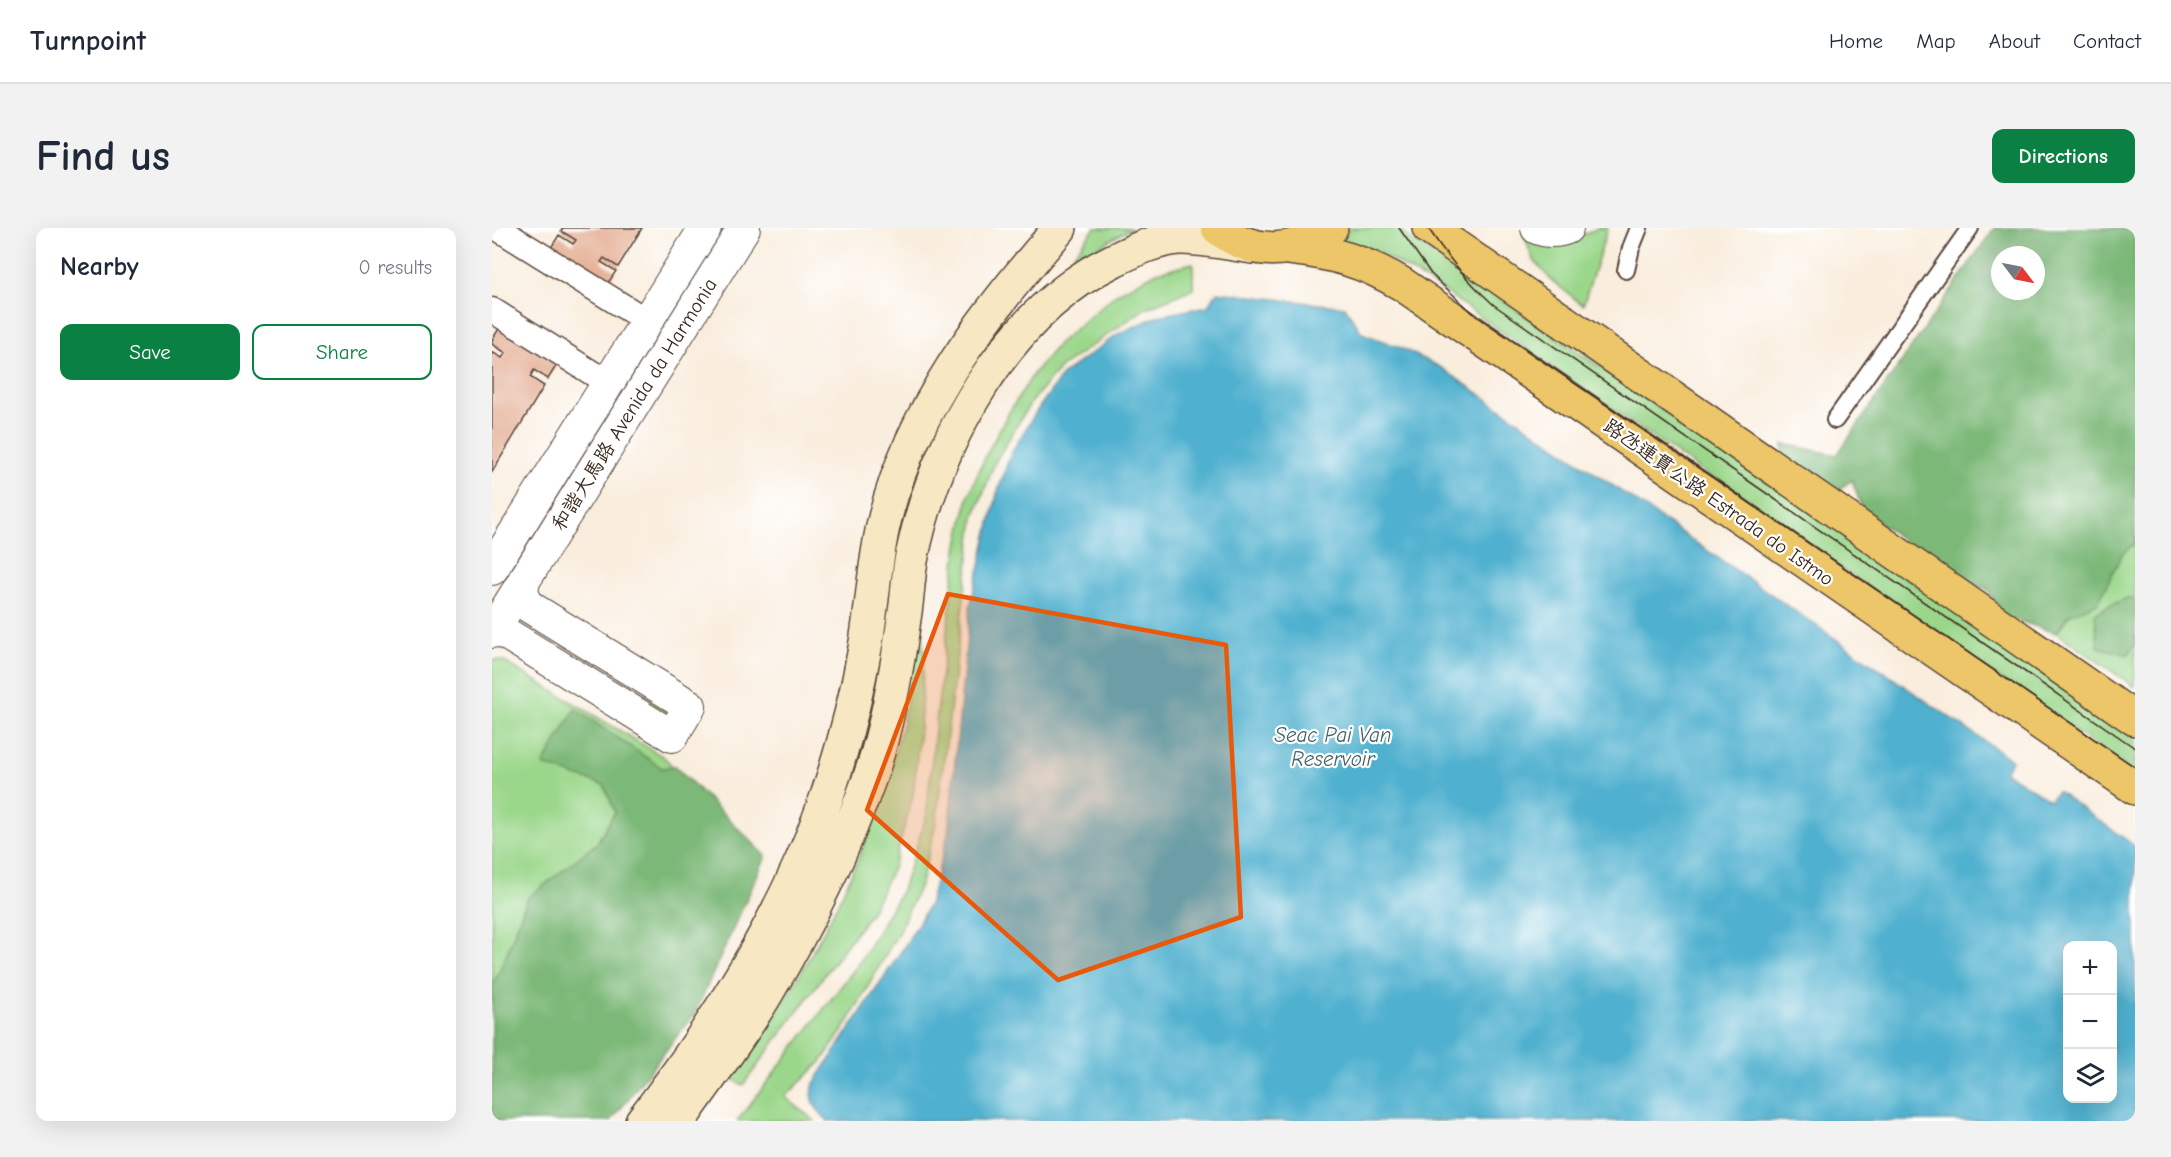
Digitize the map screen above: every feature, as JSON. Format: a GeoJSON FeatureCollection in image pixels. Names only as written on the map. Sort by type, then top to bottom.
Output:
{"type":"FeatureCollection","features":[{"type":"Feature","properties":{"kind":"main road"},"geometry":{"type":"LineString","coordinates":[[642,1121],[738,982],[787,892],[825,801],[851,719],[865,647],[884,519],[906,451],[962,351],[1035,256],[1060,228]]}},
{"type":"Feature","properties":{"kind":"main road"},"geometry":{"type":"LineString","coordinates":[[1218,228],[1230,237],[1252,246]]}},
{"type":"Feature","properties":{"kind":"main road"},"geometry":{"type":"LineString","coordinates":[[1289,248],[1313,240],[1331,228]]}},
{"type":"Feature","properties":{"kind":"main road"},"geometry":{"type":"LineString","coordinates":[[1429,228],[2135,719]]}},
{"type":"Feature","properties":{"kind":"main road"},"geometry":{"type":"LineString","coordinates":[[679,1121],[765,997],[813,910],[852,828],[873,769],[891,693],[906,610],[911,558],[923,511],[951,435],[990,372],[1037,315],[1073,283],[1144,246],[1180,238],[1252,246]]}},
{"type":"Feature","properties":{"kind":"main road","name":"路氹連貫公路 Estrada do Istmo"},"geometry":{"type":"LineString","coordinates":[[1252,246],[1271,249],[1289,248],[1341,256],[1377,270],[1402,284],[2135,788]]}},
{"type":"Feature","properties":{"kind":"street"},"geometry":{"type":"LineString","coordinates":[[497,228],[646,321]]}},
{"type":"Feature","properties":{"kind":"street","name":"和諧大馬路 Avenida da Harmonia"},"geometry":{"type":"LineString","coordinates":[[492,569],[501,548],[705,228]]}},
{"type":"Feature","properties":{"kind":"street","name":"和諧大馬路 Avenida da Harmonia"},"geometry":{"type":"LineString","coordinates":[[524,580],[522,592],[528,606],[690,706],[672,736],[493,627],[744,228]]}},
{"type":"Feature","properties":{"kind":"street"},"geometry":{"type":"LineString","coordinates":[[1537,228],[1541,230],[1567,228]]}},
{"type":"Feature","properties":{"kind":"street"},"geometry":{"type":"LineString","coordinates":[[492,310],[608,383]]}},
{"type":"Feature","properties":{"kind":"lane"},"geometry":{"type":"LineString","coordinates":[[1626,270],[1639,228]]}},
{"type":"Feature","properties":{"kind":"lane"},"geometry":{"type":"LineString","coordinates":[[1835,420],[1970,228]]}},
{"type":"Feature","properties":{"kind":"highlighted area"},"geometry":{"type":"Polygon","coordinates":[[[948,594],[1226,645],[1241,917],[1058,980],[867,810],[948,594]]]}},
{"type":"Feature","properties":{"kind":"green space"},"geometry":{"type":"Polygon","coordinates":[[[721,228],[729,228],[563,496],[557,493],[721,228]]]}},
{"type":"Feature","properties":{"kind":"green space"},"geometry":{"type":"Polygon","coordinates":[[[1095,228],[1133,228],[1062,269],[1095,228]]]}},
{"type":"Feature","properties":{"kind":"green space"},"geometry":{"type":"Polygon","coordinates":[[[1350,228],[1398,228],[1413,241],[1443,259],[2135,735],[2135,773],[1442,290],[1379,252],[1339,241],[1350,228]]]}},
{"type":"Feature","properties":{"kind":"green space"},"geometry":{"type":"Polygon","coordinates":[[[1598,228],[1608,228],[1583,305],[1551,280],[1533,259],[1523,233],[1570,238],[1598,228]]]}},
{"type":"Feature","properties":{"kind":"green space"},"geometry":{"type":"Polygon","coordinates":[[[1994,228],[2135,228],[2135,543],[2122,554],[2098,603],[2068,615],[2056,633],[2004,616],[1987,589],[1949,576],[1862,509],[1852,480],[1820,503],[1782,477],[1783,444],[1837,455],[1994,228]]]}},
{"type":"Feature","properties":{"kind":"green space"},"geometry":{"type":"Polygon","coordinates":[[[1193,263],[1193,289],[1146,308],[1061,367],[1031,402],[995,462],[974,517],[936,823],[921,883],[898,933],[847,1024],[821,1062],[785,1097],[815,1121],[737,1121],[860,962],[902,890],[926,817],[957,550],[968,497],[986,455],[1034,373],[1059,343],[1116,294],[1157,272],[1193,263]]]}},
{"type":"Feature","properties":{"kind":"green space"},"geometry":{"type":"Polygon","coordinates":[[[2135,515],[2135,687],[2057,633],[2135,515]]]}},
{"type":"Feature","properties":{"kind":"green space"},"geometry":{"type":"Polygon","coordinates":[[[2130,597],[2135,601],[2135,643],[2128,655],[2098,647],[2095,614],[2130,597]]]}},
{"type":"Feature","properties":{"kind":"green space"},"geometry":{"type":"Polygon","coordinates":[[[921,613],[924,653],[920,729],[913,795],[893,868],[871,912],[743,1085],[732,1079],[787,997],[812,954],[856,865],[874,819],[902,725],[921,613]]]}},
{"type":"Feature","properties":{"kind":"green space"},"geometry":{"type":"Polygon","coordinates":[[[581,655],[667,708],[663,715],[576,662],[581,655]]]}},
{"type":"Feature","properties":{"kind":"green space"},"geometry":{"type":"Polygon","coordinates":[[[503,661],[664,757],[677,771],[492,1014],[492,662],[503,661]]]}},
{"type":"Feature","properties":{"kind":"green space"},"geometry":{"type":"Polygon","coordinates":[[[575,709],[662,768],[675,766],[766,856],[695,1013],[611,1121],[492,1121],[492,986],[504,961],[527,899],[597,843],[615,812],[604,785],[543,765],[575,709]]]}},
{"type":"Feature","properties":{"kind":"water","name":"Seac Pai Van Reservoir"},"geometry":{"type":"Polygon","coordinates":[[[1217,292],[1345,307],[1362,333],[1401,348],[1440,367],[2012,760],[2005,772],[2050,800],[2057,791],[2135,846],[2135,1121],[828,1121],[814,1104],[812,1095],[814,1083],[906,944],[929,905],[948,834],[970,606],[997,494],[1011,453],[1063,374],[1118,334],[1158,316],[1208,306],[1217,292]]]}},
{"type":"Feature","properties":{"kind":"building"},"geometry":{"type":"Polygon","coordinates":[[[563,228],[642,228],[618,267],[604,258],[601,262],[616,271],[606,286],[549,251],[559,235],[573,244],[576,240],[561,231],[563,228]]]}},
{"type":"Feature","properties":{"kind":"building"},"geometry":{"type":"Polygon","coordinates":[[[500,327],[558,363],[548,379],[534,370],[530,377],[544,386],[492,472],[492,352],[502,358],[506,353],[492,344],[500,327]]]}},
{"type":"Feature","properties":{"kind":"tram line"},"geometry":{"type":"LineString","coordinates":[[1399,228],[1431,274],[1475,315],[2135,767]]}},
{"type":"Feature","properties":{"kind":"tram line"},"geometry":{"type":"LineString","coordinates":[[1428,228],[1458,269],[1494,305],[2135,748]]}}]}
